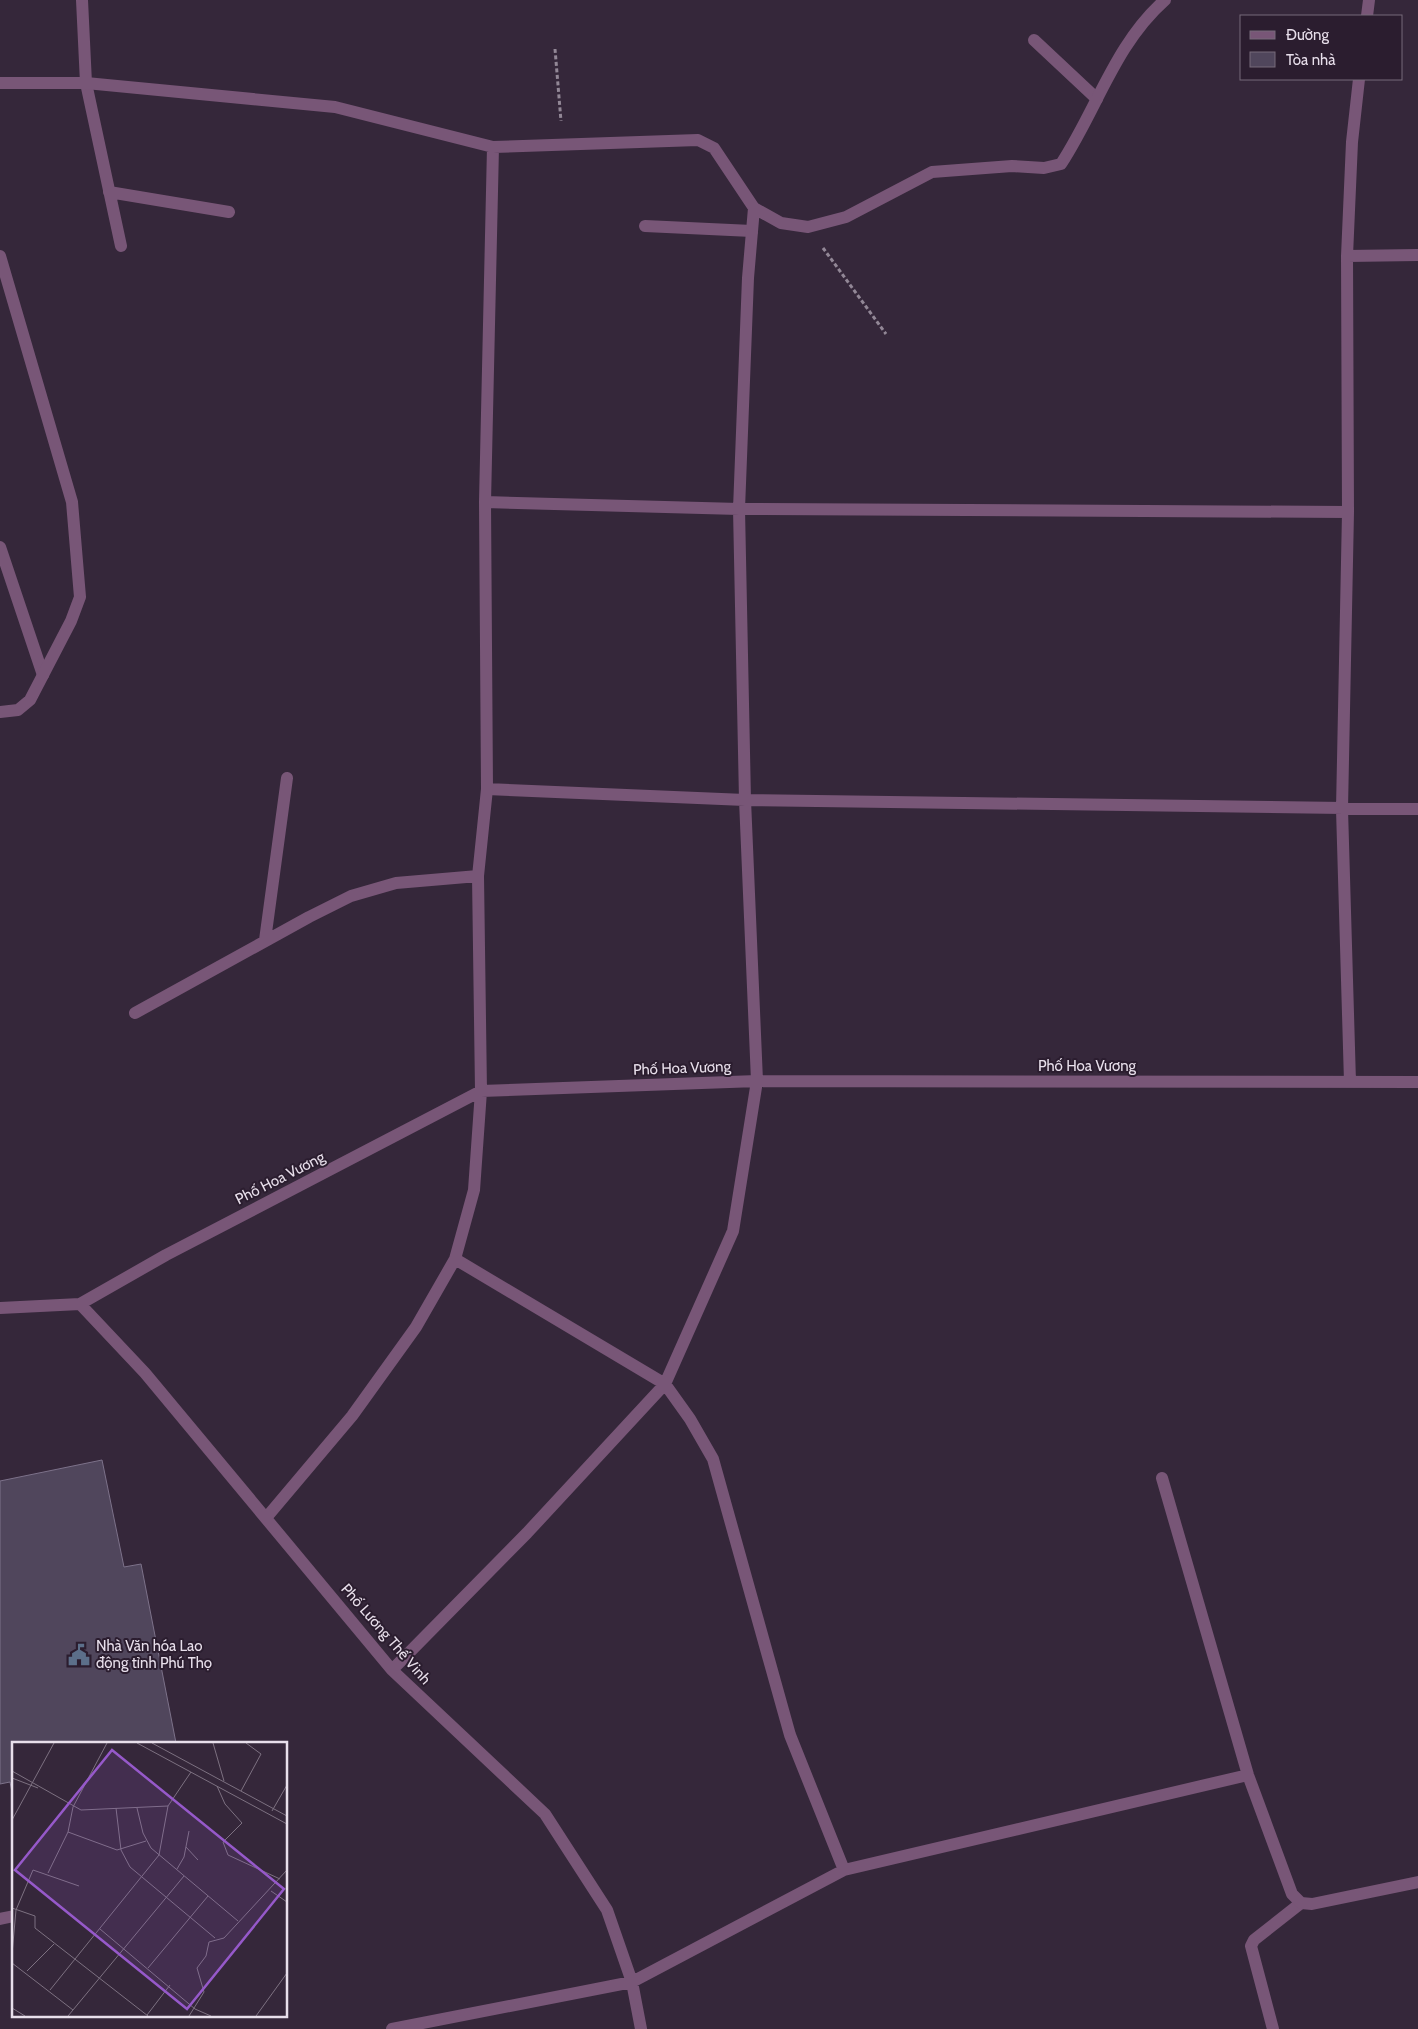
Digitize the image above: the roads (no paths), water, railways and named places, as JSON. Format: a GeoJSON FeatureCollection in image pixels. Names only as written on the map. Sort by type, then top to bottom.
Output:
{"type":"FeatureCollection","features":[{"type":"Feature","properties":{"kind":"street"},"geometry":{"type":"LineString","coordinates":[[82,0],[86,83],[121,246]]}},
{"type":"Feature","properties":{"kind":"street"},"geometry":{"type":"LineString","coordinates":[[0,83],[86,83],[335,107],[492,147],[698,140],[714,148],[754,208],[780,223],[808,227],[846,217],[932,172],[1012,166],[1044,168],[1061,164],[1126,43],[1146,16],[1165,0]]}},
{"type":"Feature","properties":{"kind":"street"},"geometry":{"type":"LineString","coordinates":[[1367,15],[1369,0]]}},
{"type":"Feature","properties":{"kind":"street"},"geometry":{"type":"LineString","coordinates":[[1034,40],[1097,100]]}},
{"type":"Feature","properties":{"kind":"street"},"geometry":{"type":"LineString","coordinates":[[1350,1082],[1342,808],[1348,512],[1347,256],[1352,142],[1359,80]]}},
{"type":"Feature","properties":{"kind":"street"},"geometry":{"type":"LineString","coordinates":[[266,1518],[352,1416],[416,1327],[455,1259],[474,1190],[481,1091],[478,876],[487,789],[485,502],[492,147]]}},
{"type":"Feature","properties":{"kind":"street"},"geometry":{"type":"LineString","coordinates":[[110,192],[229,212]]}},
{"type":"Feature","properties":{"kind":"street"},"geometry":{"type":"LineString","coordinates":[[392,1670],[527,1533],[665,1384],[733,1231],[757,1081],[745,800],[739,509],[754,208]]}},
{"type":"Feature","properties":{"kind":"street"},"geometry":{"type":"LineString","coordinates":[[645,226],[752,231]]}},
{"type":"Feature","properties":{"kind":"street"},"geometry":{"type":"LineString","coordinates":[[1347,256],[1418,255]]}},
{"type":"Feature","properties":{"kind":"street"},"geometry":{"type":"LineString","coordinates":[[0,256],[72,502],[80,597],[71,621],[30,700],[18,710],[0,712]]}},
{"type":"Feature","properties":{"kind":"street"},"geometry":{"type":"LineString","coordinates":[[485,502],[739,509],[1348,512]]}},
{"type":"Feature","properties":{"kind":"street"},"geometry":{"type":"LineString","coordinates":[[0,547],[43,675]]}},
{"type":"Feature","properties":{"kind":"street"},"geometry":{"type":"LineString","coordinates":[[265,940],[287,778]]}},
{"type":"Feature","properties":{"kind":"street"},"geometry":{"type":"LineString","coordinates":[[487,789],[745,800],[1418,809]]}},
{"type":"Feature","properties":{"kind":"street"},"geometry":{"type":"LineString","coordinates":[[135,1013],[265,940],[351,896],[396,883],[478,876]]}},
{"type":"Feature","properties":{"kind":"street","name":"Phố Hoa Vương"},"geometry":{"type":"LineString","coordinates":[[0,1308],[80,1304],[166,1255],[481,1091],[757,1081],[1418,1082]]}},
{"type":"Feature","properties":{"kind":"street"},"geometry":{"type":"LineString","coordinates":[[455,1259],[665,1384],[690,1419],[713,1459],[790,1735],[844,1870]]}},
{"type":"Feature","properties":{"kind":"street","name":"Phố Lương Thế Vinh"},"geometry":{"type":"LineString","coordinates":[[80,1304],[145,1374],[392,1670],[546,1814],[607,1910],[632,1982],[641,2029]]}},
{"type":"Feature","properties":{"kind":"street"},"geometry":{"type":"LineString","coordinates":[[1162,1478],[1248,1775],[1292,1894],[1301,1903],[1312,1904],[1418,1882]]}},
{"type":"Feature","properties":{"kind":"street"},"geometry":{"type":"LineString","coordinates":[[392,2029],[632,1982],[844,1870],[1248,1775]]}},
{"type":"Feature","properties":{"kind":"street"},"geometry":{"type":"LineString","coordinates":[[1273,2029],[1251,1946],[1254,1940],[1301,1903]]}},
{"type":"Feature","properties":{"kind":"place","name":"Nhà Văn hóa Lao động tỉnh Phú Thọ"},"geometry":{"type":"Point","coordinates":[79,1655]}}]}
